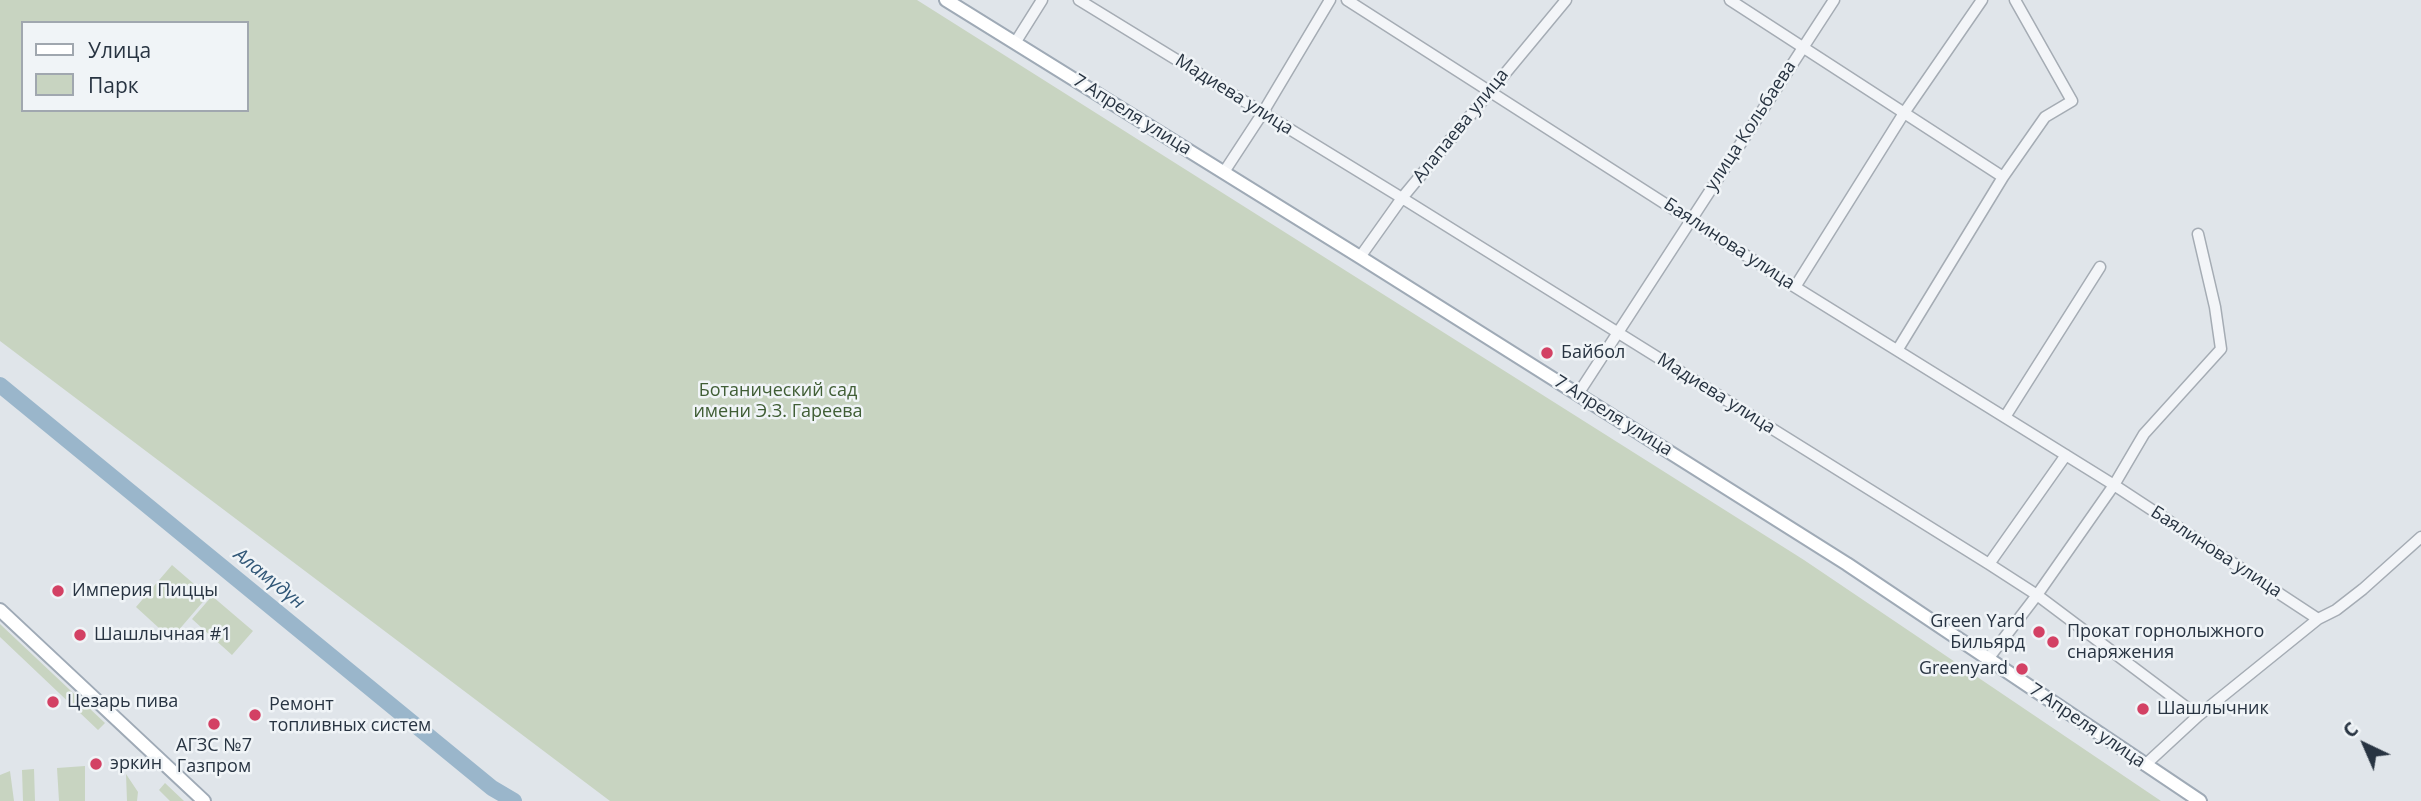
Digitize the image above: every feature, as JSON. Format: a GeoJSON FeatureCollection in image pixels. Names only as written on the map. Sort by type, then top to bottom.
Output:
{"type":"FeatureCollection","features":[{"type":"Feature","properties":{"kind":"main road","name":"7 Апреля улица"},"geometry":{"type":"LineString","coordinates":[[946,0],[1847,564],[2200,801]]}},
{"type":"Feature","properties":{"kind":"main road"},"geometry":{"type":"LineString","coordinates":[[0,610],[204,801]]}},
{"type":"Feature","properties":{"kind":"street"},"geometry":{"type":"LineString","coordinates":[[1015,43],[1042,0]]}},
{"type":"Feature","properties":{"kind":"street","name":"Мадиева улица"},"geometry":{"type":"LineString","coordinates":[[1079,0],[1989,564],[2037,595],[2198,716]]}},
{"type":"Feature","properties":{"kind":"street"},"geometry":{"type":"LineString","coordinates":[[1224,172],[1330,0]]}},
{"type":"Feature","properties":{"kind":"street","name":"Баялинова улица"},"geometry":{"type":"LineString","coordinates":[[1347,0],[1795,287],[2114,485],[2318,619]]}},
{"type":"Feature","properties":{"kind":"street","name":"Алапаева улица"},"geometry":{"type":"LineString","coordinates":[[1360,257],[1402,198],[1566,0]]}},
{"type":"Feature","properties":{"kind":"street"},"geometry":{"type":"LineString","coordinates":[[1730,0],[2003,177]]}},
{"type":"Feature","properties":{"kind":"street","name":"улица Кольбаева"},"geometry":{"type":"LineString","coordinates":[[1578,394],[1834,0]]}},
{"type":"Feature","properties":{"kind":"street"},"geometry":{"type":"LineString","coordinates":[[1795,287],[1904,113],[1982,0]]}},
{"type":"Feature","properties":{"kind":"street"},"geometry":{"type":"LineString","coordinates":[[1898,349],[2003,177],[2045,117],[2071,101],[2015,0]]}},
{"type":"Feature","properties":{"kind":"street"},"geometry":{"type":"LineString","coordinates":[[1988,659],[2037,595],[2114,485],[2144,434],[2221,349],[2215,307],[2198,234]]}},
{"type":"Feature","properties":{"kind":"street"},"geometry":{"type":"LineString","coordinates":[[2005,417],[2100,267]]}},
{"type":"Feature","properties":{"kind":"street"},"geometry":{"type":"LineString","coordinates":[[1989,564],[2066,455]]}},
{"type":"Feature","properties":{"kind":"street"},"geometry":{"type":"LineString","coordinates":[[2145,765],[2198,716],[2318,619],[2336,610],[2363,589],[2421,537]]}},
{"type":"Feature","properties":{"kind":"green space","name":"Ботанический сад имени Э.З. Гареева"},"geometry":{"type":"Polygon","coordinates":[[[0,0],[917,0],[1804,560],[2161,801],[610,801],[0,341],[0,0]]]}},
{"type":"Feature","properties":{"kind":"green space"},"geometry":{"type":"Polygon","coordinates":[[[172,565],[208,596],[171,639],[136,607],[172,565]]]}},
{"type":"Feature","properties":{"kind":"green space"},"geometry":{"type":"Polygon","coordinates":[[[212,596],[253,631],[232,655],[192,619],[212,596]]]}},
{"type":"Feature","properties":{"kind":"green space"},"geometry":{"type":"Polygon","coordinates":[[[0,624],[105,723],[98,730],[0,637],[0,624]]]}},
{"type":"Feature","properties":{"kind":"green space"},"geometry":{"type":"Polygon","coordinates":[[[85,766],[85,801],[59,801],[57,768],[85,766]]]}},
{"type":"Feature","properties":{"kind":"green space"},"geometry":{"type":"Polygon","coordinates":[[[34,769],[35,801],[23,801],[22,770],[34,769]]]}},
{"type":"Feature","properties":{"kind":"green space"},"geometry":{"type":"Polygon","coordinates":[[[10,771],[14,801],[0,801],[0,775],[10,771]]]}},
{"type":"Feature","properties":{"kind":"green space"},"geometry":{"type":"Polygon","coordinates":[[[126,774],[138,792],[137,801],[127,801],[126,774]]]}},
{"type":"Feature","properties":{"kind":"green space"},"geometry":{"type":"Polygon","coordinates":[[[165,783],[184,801],[170,801],[159,790],[165,783]]]}},
{"type":"Feature","properties":{"kind":"waterway","name":"Аламүдүн"},"geometry":{"type":"LineString","coordinates":[[0,385],[492,788],[514,801]]}},
{"type":"Feature","properties":{"kind":"place","name":"Байбол"},"geometry":{"type":"Point","coordinates":[1547,353]}},
{"type":"Feature","properties":{"kind":"place","name":"Империя Пиццы"},"geometry":{"type":"Point","coordinates":[58,591]}},
{"type":"Feature","properties":{"kind":"place","name":"Green Yard Бильярд"},"geometry":{"type":"Point","coordinates":[2039,632]}},
{"type":"Feature","properties":{"kind":"place","name":"Шашлычная #1"},"geometry":{"type":"Point","coordinates":[80,635]}},
{"type":"Feature","properties":{"kind":"place","name":"Прокат горнолыжного снаряжения"},"geometry":{"type":"Point","coordinates":[2053,642]}},
{"type":"Feature","properties":{"kind":"place","name":"Greenyard"},"geometry":{"type":"Point","coordinates":[2022,669]}},
{"type":"Feature","properties":{"kind":"place","name":"Цезарь пива"},"geometry":{"type":"Point","coordinates":[53,702]}},
{"type":"Feature","properties":{"kind":"place","name":"Шашлычник"},"geometry":{"type":"Point","coordinates":[2143,709]}},
{"type":"Feature","properties":{"kind":"place","name":"Ремонт топливных систем"},"geometry":{"type":"Point","coordinates":[255,715]}},
{"type":"Feature","properties":{"kind":"place","name":"АГЗС №7 Газпром"},"geometry":{"type":"Point","coordinates":[214,724]}},
{"type":"Feature","properties":{"kind":"place","name":"эркин"},"geometry":{"type":"Point","coordinates":[96,764]}}]}
